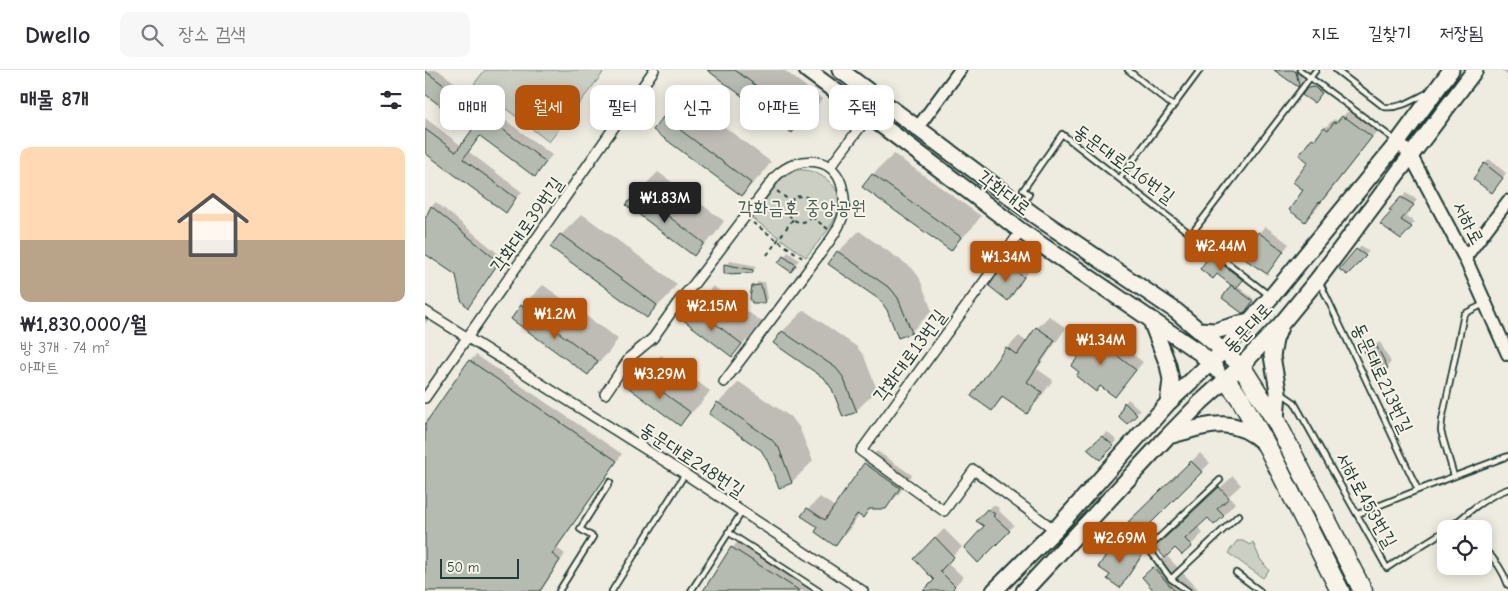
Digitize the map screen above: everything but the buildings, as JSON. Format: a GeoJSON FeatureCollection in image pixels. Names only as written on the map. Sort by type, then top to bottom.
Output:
{"type":"FeatureCollection","features":[{"type":"Feature","properties":{"kind":"highway"},"geometry":{"type":"LineString","coordinates":[[1241,366],[1276,421],[1363,591]]}},
{"type":"Feature","properties":{"kind":"highway"},"geometry":{"type":"LineString","coordinates":[[1226,380],[1240,398],[1268,448],[1340,591]]}},
{"type":"Feature","properties":{"kind":"main road","name":"각화대로"},"geometry":{"type":"LineString","coordinates":[[807,70],[829,86]]}},
{"type":"Feature","properties":{"kind":"main road","name":"각화대로"},"geometry":{"type":"LineString","coordinates":[[840,70],[859,85]]}},
{"type":"Feature","properties":{"kind":"main road","name":"동문대로"},"geometry":{"type":"LineString","coordinates":[[994,591],[1055,530],[1168,403],[1224,350],[1271,296],[1397,142],[1451,70]]}},
{"type":"Feature","properties":{"kind":"main road","name":"동문대로"},"geometry":{"type":"LineString","coordinates":[[1024,591],[1167,437],[1201,402],[1241,366],[1282,323],[1318,279],[1475,70]]}},
{"type":"Feature","properties":{"kind":"main road","name":"각화대로"},"geometry":{"type":"LineString","coordinates":[[894,111],[1022,206],[1176,311],[1241,366]]}},
{"type":"Feature","properties":{"kind":"main road","name":"각화대로"},"geometry":{"type":"LineString","coordinates":[[888,130],[1021,231],[1200,353],[1226,380]]}},
{"type":"Feature","properties":{"kind":"main road","name":"서하로"},"geometry":{"type":"LineString","coordinates":[[1397,142],[1411,156],[1465,258],[1508,354]]}},
{"type":"Feature","properties":{"kind":"main road"},"geometry":{"type":"LineString","coordinates":[[1150,318],[1168,365],[1171,380],[1168,403]]}},
{"type":"Feature","properties":{"kind":"main road"},"geometry":{"type":"LineString","coordinates":[[1199,330],[1215,331],[1249,321]]}},
{"type":"Feature","properties":{"kind":"main road"},"geometry":{"type":"LineString","coordinates":[[1276,421],[1278,391],[1272,356],[1275,340],[1282,323]]}},
{"type":"Feature","properties":{"kind":"main road"},"geometry":{"type":"LineString","coordinates":[[1167,437],[1211,424],[1226,425],[1242,428],[1254,435],[1268,448]]}},
{"type":"Feature","properties":{"kind":"street","name":"각화대로39번길"},"geometry":{"type":"LineString","coordinates":[[425,398],[654,70]]}},
{"type":"Feature","properties":{"kind":"street"},"geometry":{"type":"LineString","coordinates":[[918,127],[959,70]]}},
{"type":"Feature","properties":{"kind":"street"},"geometry":{"type":"LineString","coordinates":[[830,167],[858,130]]}},
{"type":"Feature","properties":{"kind":"street"},"geometry":{"type":"LineString","coordinates":[[605,394],[630,357],[653,338],[679,301],[783,169],[793,164],[813,162],[826,164],[835,170],[840,178],[844,197],[841,222],[812,265],[724,382]]}},
{"type":"Feature","properties":{"kind":"street"},"geometry":{"type":"LineString","coordinates":[[1465,258],[1508,200]]}},
{"type":"Feature","properties":{"kind":"street","name":"각화대로13번길"},"geometry":{"type":"LineString","coordinates":[[1021,231],[861,451],[944,511],[975,470],[1055,530]]}},
{"type":"Feature","properties":{"kind":"street","name":"동문대로248번길"},"geometry":{"type":"LineString","coordinates":[[425,311],[685,474],[863,591]]}},
{"type":"Feature","properties":{"kind":"lane"},"geometry":{"type":"LineString","coordinates":[[1128,70],[1173,106]]}},
{"type":"Feature","properties":{"kind":"lane"},"geometry":{"type":"LineString","coordinates":[[1120,178],[1200,70]]}},
{"type":"Feature","properties":{"kind":"lane"},"geometry":{"type":"LineString","coordinates":[[1300,70],[1397,142]]}},
{"type":"Feature","properties":{"kind":"lane"},"geometry":{"type":"LineString","coordinates":[[1192,233],[1316,70]]}},
{"type":"Feature","properties":{"kind":"lane"},"geometry":{"type":"LineString","coordinates":[[1336,70],[1384,107],[1392,108],[1404,104],[1437,88]]}},
{"type":"Feature","properties":{"kind":"lane","name":"동문대로216번길"},"geometry":{"type":"LineString","coordinates":[[1022,206],[1029,194],[1023,190],[1062,134],[1271,296]]}},
{"type":"Feature","properties":{"kind":"lane","name":"동문대로213번길"},"geometry":{"type":"LineString","coordinates":[[1318,279],[1418,490]]}},
{"type":"Feature","properties":{"kind":"lane"},"geometry":{"type":"LineString","coordinates":[[1454,476],[1441,431],[1442,420],[1464,314],[1486,303]]}},
{"type":"Feature","properties":{"kind":"lane","name":"서하로453번길"},"geometry":{"type":"LineString","coordinates":[[1278,391],[1295,402],[1387,568],[1437,536]]}},
{"type":"Feature","properties":{"kind":"lane"},"geometry":{"type":"LineString","coordinates":[[1358,514],[1508,456]]}},
{"type":"Feature","properties":{"kind":"lane"},"geometry":{"type":"LineString","coordinates":[[612,591],[685,474]]}},
{"type":"Feature","properties":{"kind":"lane"},"geometry":{"type":"LineString","coordinates":[[1188,591],[1171,579],[1148,548],[1220,480]]}},
{"type":"Feature","properties":{"kind":"lane"},"geometry":{"type":"LineString","coordinates":[[559,591],[593,537],[580,529],[611,482]]}},
{"type":"Feature","properties":{"kind":"lane","name":"서하로453번길"},"geometry":{"type":"LineString","coordinates":[[1459,520],[1477,506],[1508,489]]}},
{"type":"Feature","properties":{"kind":"lane"},"geometry":{"type":"LineString","coordinates":[[691,591],[742,512]]}},
{"type":"Feature","properties":{"kind":"lane"},"geometry":{"type":"LineString","coordinates":[[1171,579],[1239,516]]}},
{"type":"Feature","properties":{"kind":"lane"},"geometry":{"type":"LineString","coordinates":[[728,532],[819,591]]}},
{"type":"Feature","properties":{"kind":"lane"},"geometry":{"type":"LineString","coordinates":[[1492,556],[1501,568],[1508,585]]}},
{"type":"Feature","properties":{"kind":"lane"},"geometry":{"type":"LineString","coordinates":[[1236,573],[1260,591]]}},
{"type":"Feature","properties":{"kind":"path"},"geometry":{"type":"LineString","coordinates":[[769,185],[791,201]]}},
{"type":"Feature","properties":{"kind":"path"},"geometry":{"type":"LineString","coordinates":[[803,195],[809,197],[815,207],[815,212],[812,216],[807,221],[801,222],[793,219],[788,211],[788,205],[796,196],[803,195]]}},
{"type":"Feature","properties":{"kind":"path"},"geometry":{"type":"LineString","coordinates":[[812,216],[834,233]]}},
{"type":"Feature","properties":{"kind":"path"},"geometry":{"type":"LineString","coordinates":[[745,217],[812,265]]}},
{"type":"Feature","properties":{"kind":"path"},"geometry":{"type":"LineString","coordinates":[[767,255],[793,219]]}},
{"type":"Feature","properties":{"kind":"green space"},"geometry":{"type":"Polygon","coordinates":[[[485,70],[599,70],[603,73],[594,85],[590,85],[590,90],[580,102],[580,85],[515,85],[515,116],[505,108],[505,85],[474,84],[485,70]]]}},
{"type":"Feature","properties":{"kind":"green space"},"geometry":{"type":"Polygon","coordinates":[[[533,130],[558,130],[549,142],[533,130]]]}},
{"type":"Feature","properties":{"kind":"green space","name":"각화금호 중앙공원"},"geometry":{"type":"Polygon","coordinates":[[[796,170],[819,174],[835,189],[839,198],[839,209],[835,219],[806,257],[752,218],[782,178],[796,170]]]}},
{"type":"Feature","properties":{"kind":"green space"},"geometry":{"type":"Polygon","coordinates":[[[1237,541],[1243,541],[1250,545],[1253,542],[1260,559],[1269,570],[1263,578],[1228,553],[1237,541]]]}}]}
